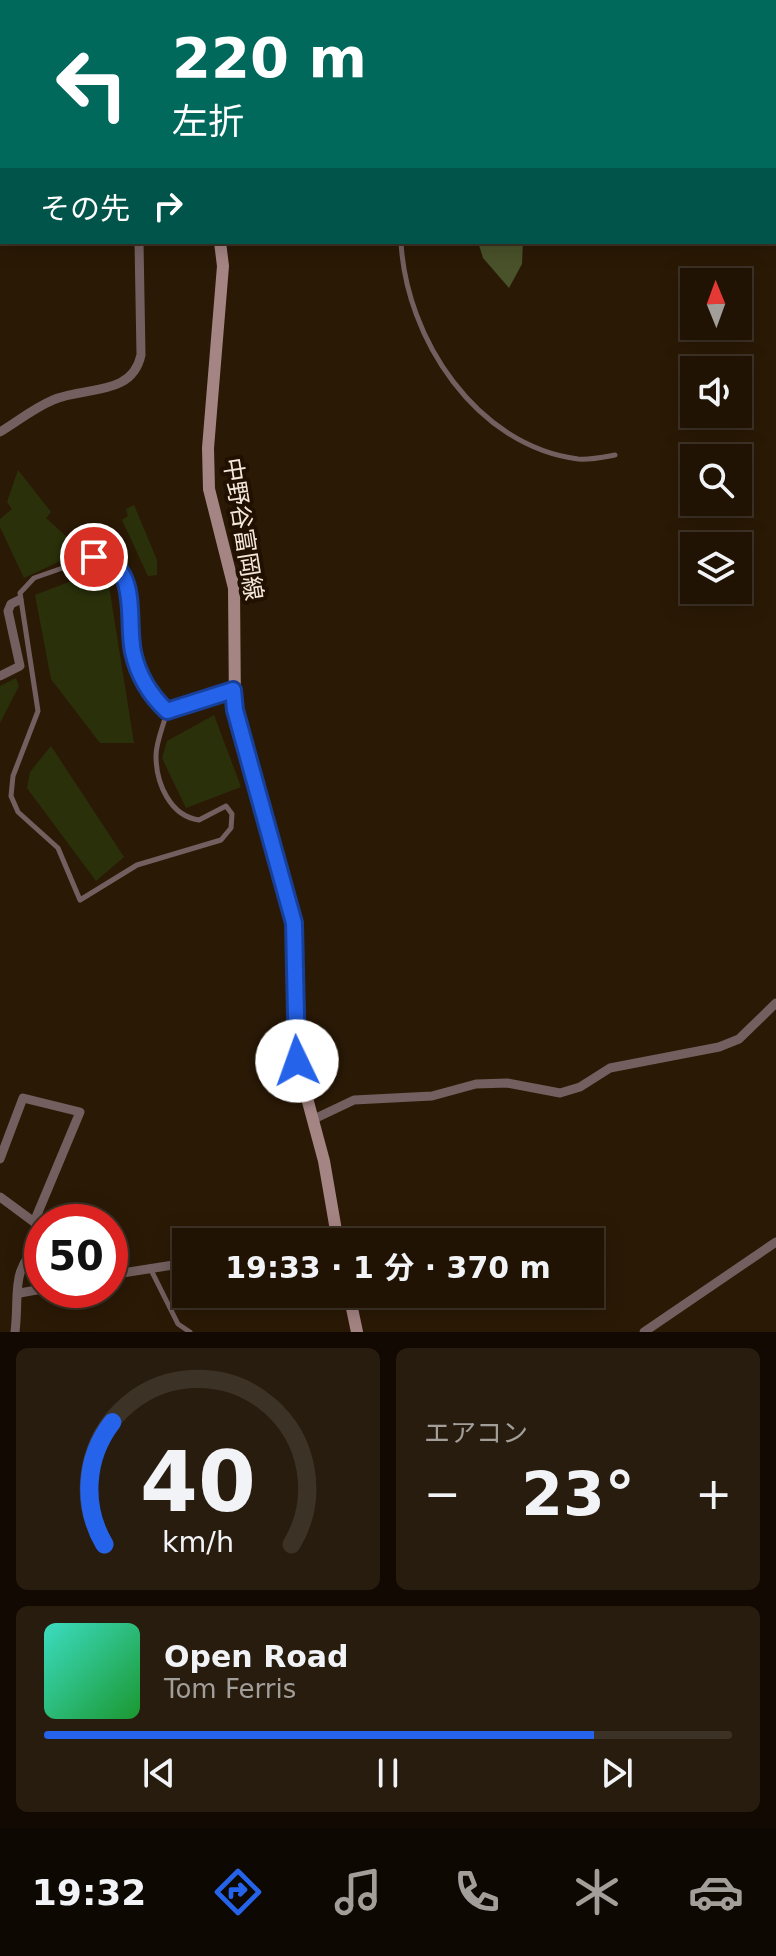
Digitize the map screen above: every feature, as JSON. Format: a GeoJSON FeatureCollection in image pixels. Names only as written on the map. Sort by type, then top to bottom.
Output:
{"type":"FeatureCollection","features":[{"type":"Feature","properties":{"kind":"main road","name":"中野谷富岡線"},"geometry":{"type":"LineString","coordinates":[[220,244],[223,266],[208,462],[216,525],[234,588],[233,690],[241,732],[294,923],[295,1037],[334,1228]]}},
{"type":"Feature","properties":{"kind":"main road"},"geometry":{"type":"LineString","coordinates":[[352,1308],[357,1332]]}},
{"type":"Feature","properties":{"kind":"street"},"geometry":{"type":"LineString","coordinates":[[0,432],[55,399],[113,386],[135,372],[141,355],[139,244]]}},
{"type":"Feature","properties":{"kind":"street"},"geometry":{"type":"LineString","coordinates":[[0,676],[20,666],[8,611],[11,604],[19,600]]}},
{"type":"Feature","properties":{"kind":"street"},"geometry":{"type":"LineString","coordinates":[[314,1119],[354,1100],[432,1096],[476,1084],[507,1083],[560,1093],[580,1087],[610,1068],[719,1047],[739,1039],[776,1003]]}},
{"type":"Feature","properties":{"kind":"street"},"geometry":{"type":"LineString","coordinates":[[273,1081],[302,1080]]}},
{"type":"Feature","properties":{"kind":"street"},"geometry":{"type":"LineString","coordinates":[[0,1159],[23,1098],[80,1112],[42,1204]]}},
{"type":"Feature","properties":{"kind":"street"},"geometry":{"type":"LineString","coordinates":[[0,1197],[24,1215]]}},
{"type":"Feature","properties":{"kind":"street"},"geometry":{"type":"LineString","coordinates":[[644,1332],[776,1242]]}},
{"type":"Feature","properties":{"kind":"street"},"geometry":{"type":"LineString","coordinates":[[15,1332],[20,1293],[18,1269],[24,1258]]}},
{"type":"Feature","properties":{"kind":"street"},"geometry":{"type":"LineString","coordinates":[[128,1271],[172,1265]]}},
{"type":"Feature","properties":{"kind":"street"},"geometry":{"type":"LineString","coordinates":[[20,1293],[24,1292]]}},
{"type":"Feature","properties":{"kind":"lane"},"geometry":{"type":"LineString","coordinates":[[401,244],[409,297],[429,349],[474,405],[521,442],[580,459],[615,455]]}},
{"type":"Feature","properties":{"kind":"lane"},"geometry":{"type":"LineString","coordinates":[[86,558],[109,559],[127,584],[133,653],[140,671],[167,711],[156,756],[170,805],[185,816],[199,820],[229,806],[232,814],[228,834],[213,844],[137,865],[80,900],[58,848],[18,812],[11,796],[13,776],[38,711],[19,600],[25,585],[34,578],[86,558]]}},
{"type":"Feature","properties":{"kind":"lane"},"geometry":{"type":"LineString","coordinates":[[167,711],[233,690]]}},
{"type":"Feature","properties":{"kind":"lane"},"geometry":{"type":"LineString","coordinates":[[150,1267],[178,1324],[190,1332]]}},
{"type":"Feature","properties":{"kind":"green space"},"geometry":{"type":"Polygon","coordinates":[[[479,244],[523,244],[522,264],[509,288],[483,258],[479,244]]]}},
{"type":"Feature","properties":{"kind":"green space"},"geometry":{"type":"Polygon","coordinates":[[[18,470],[51,512],[46,518],[82,551],[24,578],[0,527],[0,519],[12,509],[7,502],[18,470]]]}},
{"type":"Feature","properties":{"kind":"green space"},"geometry":{"type":"Polygon","coordinates":[[[134,505],[157,560],[157,575],[148,576],[122,520],[128,516],[126,509],[134,505]]]}},
{"type":"Feature","properties":{"kind":"green space"},"geometry":{"type":"Polygon","coordinates":[[[90,574],[109,586],[134,743],[100,743],[51,679],[35,595],[90,574]]]}},
{"type":"Feature","properties":{"kind":"green space"},"geometry":{"type":"Polygon","coordinates":[[[16,678],[19,686],[0,723],[0,686],[16,678]]]}},
{"type":"Feature","properties":{"kind":"green space"},"geometry":{"type":"Polygon","coordinates":[[[214,715],[241,787],[186,808],[162,758],[167,741],[214,715]]]}},
{"type":"Feature","properties":{"kind":"green space"},"geometry":{"type":"Polygon","coordinates":[[[51,746],[124,857],[96,881],[27,788],[30,772],[51,746]]]}},
{"type":"Feature","properties":{"kind":"route"},"geometry":{"type":"LineString","coordinates":[[94,557],[109,559],[124,575],[130,604],[133,653],[143,680],[157,702],[167,711],[233,690],[235,710],[294,923],[297,1061]]}}]}
